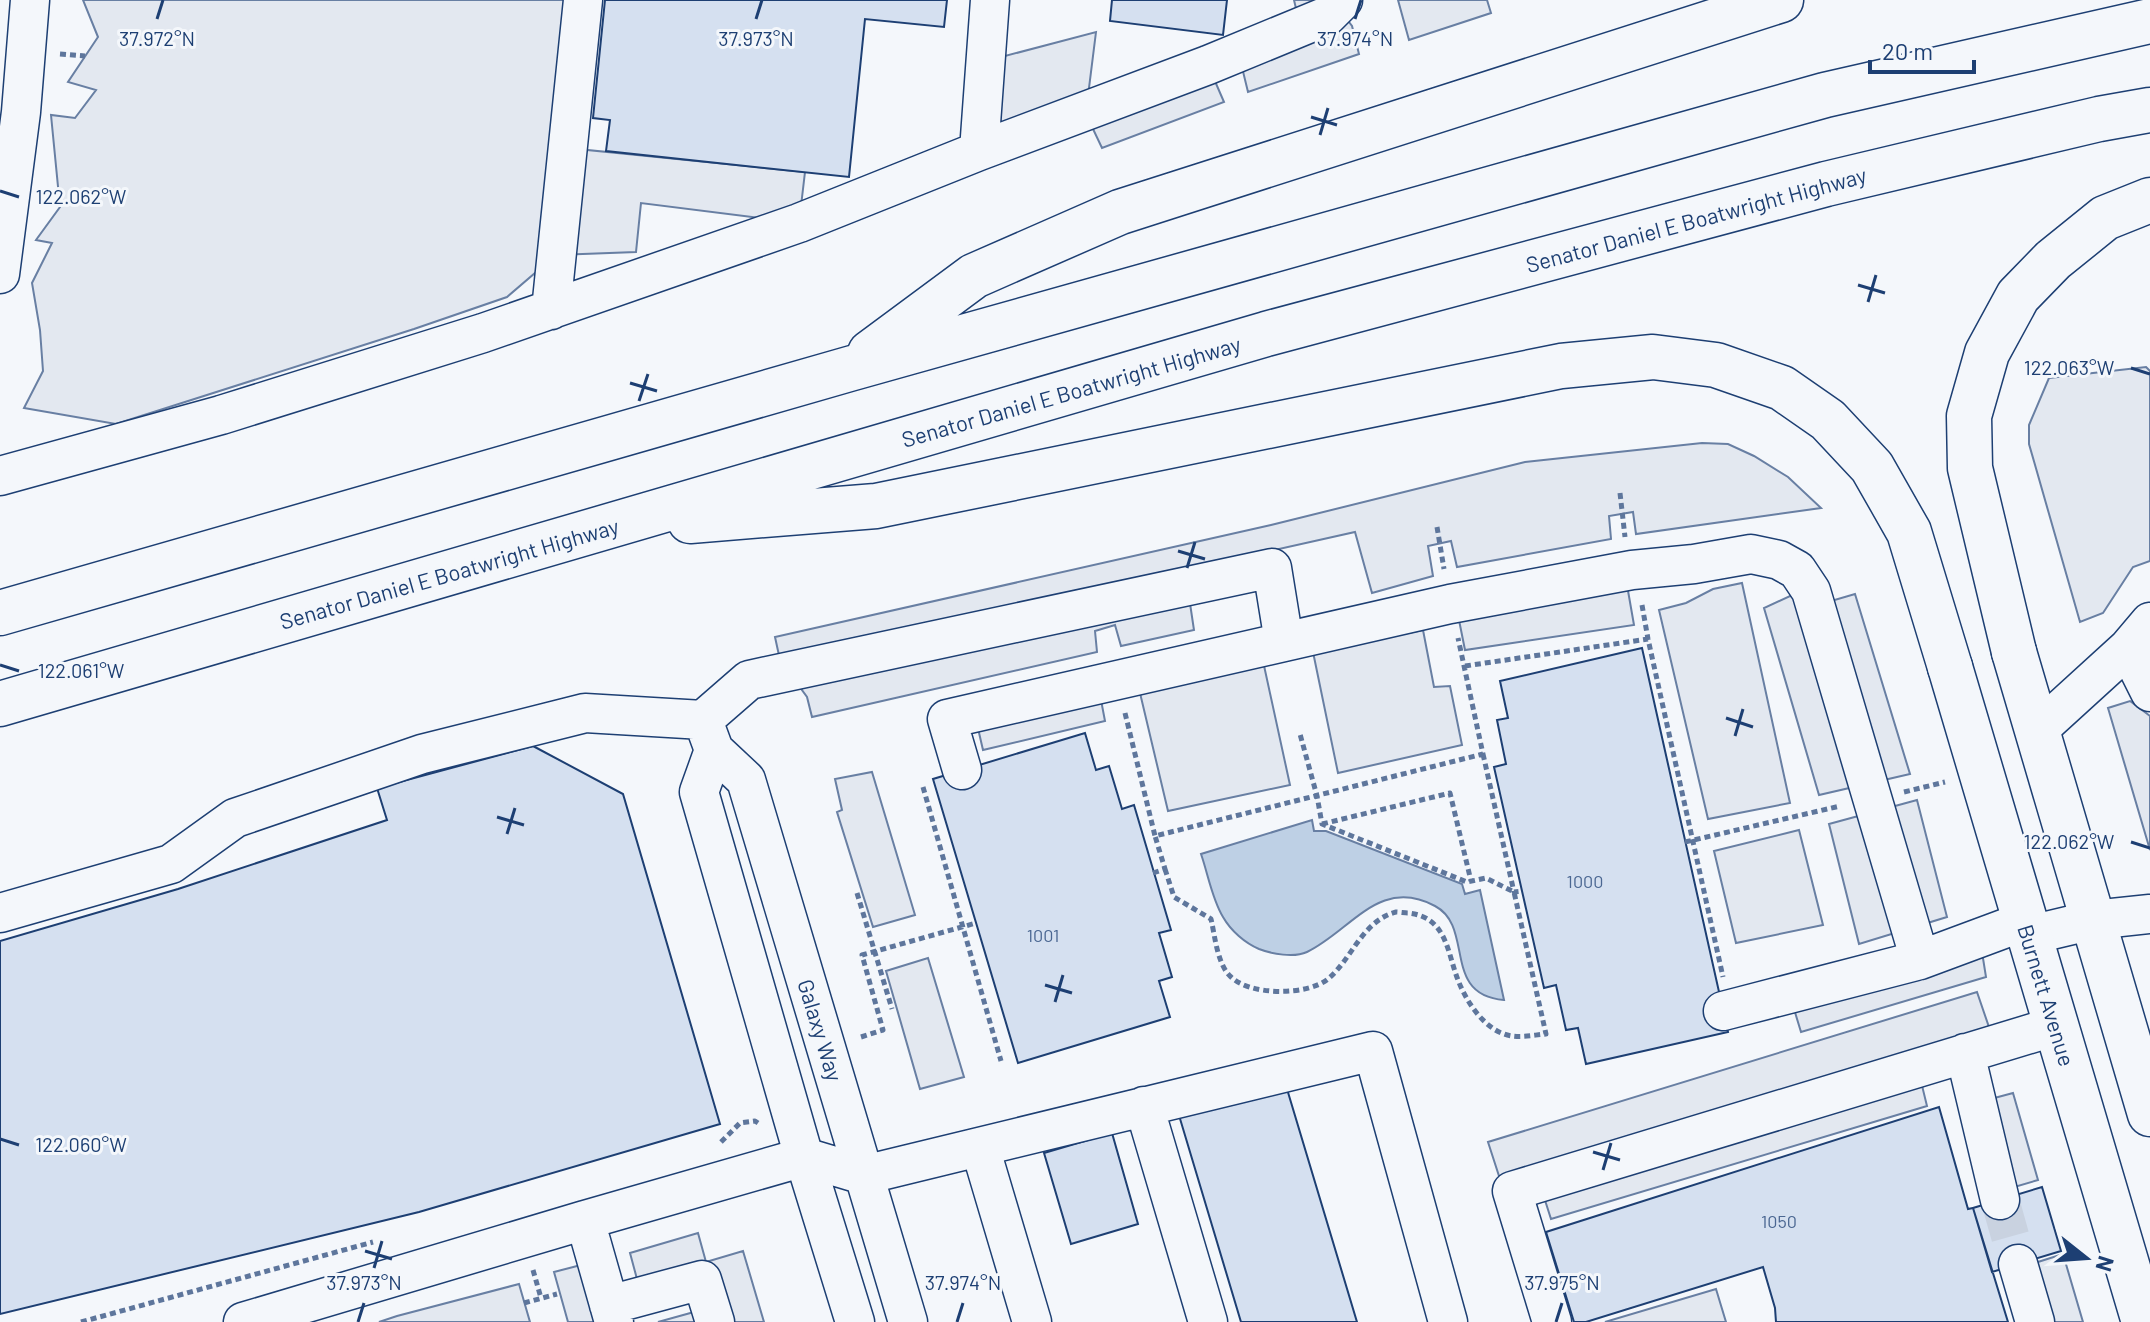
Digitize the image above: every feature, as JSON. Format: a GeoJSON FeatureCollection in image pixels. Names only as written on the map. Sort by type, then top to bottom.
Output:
{"type":"FeatureCollection","features":[{"type":"Feature","properties":{"kind":"main road"},"geometry":{"type":"LineString","coordinates":[[849,369],[974,276],[1120,212],[1781,0]]}},
{"type":"Feature","properties":{"kind":"main road"},"geometry":{"type":"LineString","coordinates":[[0,613],[849,369],[1825,95],[2150,21]]}},
{"type":"Feature","properties":{"kind":"main road","name":"Senator Daniel E Boatwright Highway"},"geometry":{"type":"LineString","coordinates":[[0,704],[1296,326],[1826,184],[2099,119],[2150,110]]}},
{"type":"Feature","properties":{"kind":"main road"},"geometry":{"type":"LineString","coordinates":[[2150,200],[2105,218],[2053,260],[2018,296],[1987,353],[1969,416],[1970,468],[2014,652],[2150,1114]]}},
{"type":"Feature","properties":{"kind":"main road","name":"Burnett Avenue"},"geometry":{"type":"LineString","coordinates":[[600,528],[876,506],[1561,366],[1653,357],[1716,365],[1782,388],[1828,420],[1872,467],[1909,532],[2144,1322]]}},
{"type":"Feature","properties":{"kind":"street"},"geometry":{"type":"LineString","coordinates":[[0,274],[21,112],[30,0],[24,0]]}},
{"type":"Feature","properties":{"kind":"street"},"geometry":{"type":"LineString","coordinates":[[551,310],[583,0]]}},
{"type":"Feature","properties":{"kind":"street"},"geometry":{"type":"LineString","coordinates":[[979,151],[990,0]]}},
{"type":"Feature","properties":{"kind":"street"},"geometry":{"type":"LineString","coordinates":[[0,476],[221,415],[551,310],[799,223],[1301,27],[1327,16],[1343,0]]}},
{"type":"Feature","properties":{"kind":"street"},"geometry":{"type":"LineString","coordinates":[[962,770],[947,719],[1450,604],[1632,570],[1751,554],[1779,560],[1797,570],[1811,591],[1920,960]]}},
{"type":"Feature","properties":{"kind":"street"},"geometry":{"type":"LineString","coordinates":[[855,1322],[699,792],[708,735],[749,680],[1272,568],[1284,642]]}},
{"type":"Feature","properties":{"kind":"street"},"geometry":{"type":"LineString","coordinates":[[2139,635],[2150,692]]}},
{"type":"Feature","properties":{"kind":"street"},"geometry":{"type":"LineString","coordinates":[[2038,730],[2139,635]]}},
{"type":"Feature","properties":{"kind":"street"},"geometry":{"type":"LineString","coordinates":[[0,913],[171,864],[235,818],[422,754],[585,713],[708,735]]}},
{"type":"Feature","properties":{"kind":"street","name":"Galaxy Way"},"geometry":{"type":"LineString","coordinates":[[708,735],[746,780],[908,1322]]}},
{"type":"Feature","properties":{"kind":"street"},"geometry":{"type":"LineString","coordinates":[[1723,1011],[1920,960],[2028,928],[2150,914]]}},
{"type":"Feature","properties":{"kind":"street"},"geometry":{"type":"LineString","coordinates":[[1552,1322],[1512,1191],[2056,1026]]}},
{"type":"Feature","properties":{"kind":"street"},"geometry":{"type":"LineString","coordinates":[[243,1322],[804,1157],[864,1175],[1373,1051],[1448,1322]]}},
{"type":"Feature","properties":{"kind":"street"},"geometry":{"type":"LineString","coordinates":[[1965,1053],[2000,1200]]}},
{"type":"Feature","properties":{"kind":"street"},"geometry":{"type":"LineString","coordinates":[[1144,1106],[1208,1322]]}},
{"type":"Feature","properties":{"kind":"street"},"geometry":{"type":"LineString","coordinates":[[980,1147],[1032,1322]]}},
{"type":"Feature","properties":{"kind":"street"},"geometry":{"type":"LineString","coordinates":[[585,1220],[612,1313],[702,1280],[715,1322]]}},
{"type":"Feature","properties":{"kind":"street"},"geometry":{"type":"LineString","coordinates":[[2018,1264],[2035,1322]]}},
{"type":"Feature","properties":{"kind":"path"},"geometry":{"type":"LineString","coordinates":[[1117,679],[1155,836],[1174,897],[1211,919],[1221,959],[1230,977],[1251,988],[1279,992],[1301,990],[1327,980],[1371,925],[1397,912],[1422,915],[1441,931],[1458,981],[1489,1027],[1516,1037],[1546,1034],[1450,604],[1437,527]]}},
{"type":"Feature","properties":{"kind":"path"},"geometry":{"type":"LineString","coordinates":[[1465,666],[1648,639],[1728,1002],[1723,1011]]}},
{"type":"Feature","properties":{"kind":"path"},"geometry":{"type":"LineString","coordinates":[[1300,734],[1322,824]]}},
{"type":"Feature","properties":{"kind":"path"},"geometry":{"type":"LineString","coordinates":[[1155,836],[1483,754]]}},
{"type":"Feature","properties":{"kind":"path"},"geometry":{"type":"LineString","coordinates":[[1685,842],[1981,774]]}},
{"type":"Feature","properties":{"kind":"path"},"geometry":{"type":"LineString","coordinates":[[923,787],[1001,1061]]}},
{"type":"Feature","properties":{"kind":"path"},"geometry":{"type":"LineString","coordinates":[[1322,824],[1450,793],[1471,881]]}},
{"type":"Feature","properties":{"kind":"path"},"geometry":{"type":"LineString","coordinates":[[1322,824],[1467,882],[1486,878],[1514,892],[1522,891]]}},
{"type":"Feature","properties":{"kind":"path"},"geometry":{"type":"LineString","coordinates":[[1153,873],[1165,869]]}},
{"type":"Feature","properties":{"kind":"path"},"geometry":{"type":"LineString","coordinates":[[857,893],[892,1009]]}},
{"type":"Feature","properties":{"kind":"path"},"geometry":{"type":"LineString","coordinates":[[826,1047],[883,1030],[862,955],[976,923]]}},
{"type":"Feature","properties":{"kind":"path"},"geometry":{"type":"LineString","coordinates":[[524,1303],[557,1294]]}},
{"type":"Feature","properties":{"kind":"shaded area"},"geometry":{"type":"Polygon","coordinates":[[[83,0],[583,0],[568,148],[805,172],[799,223],[641,203],[636,252],[556,255],[507,297],[414,329],[116,424],[24,408],[43,371],[32,283],[52,243],[36,240],[60,207],[51,115],[75,118],[96,90],[68,82],[98,37],[83,0]]]}},
{"type":"Feature","properties":{"kind":"shaded area"},"geometry":{"type":"Polygon","coordinates":[[[1294,0],[1332,0],[1352,26],[1359,54],[1248,92],[1239,55],[1302,34],[1294,0]]]}},
{"type":"Feature","properties":{"kind":"shaded area"},"geometry":{"type":"Polygon","coordinates":[[[1398,0],[1487,0],[1491,13],[1409,40],[1398,0]]]}},
{"type":"Feature","properties":{"kind":"shaded area"},"geometry":{"type":"Polygon","coordinates":[[[1096,32],[1086,112],[1208,65],[1224,102],[1102,148],[1085,112],[979,151],[986,61],[1096,32]]]}},
{"type":"Feature","properties":{"kind":"shaded area"},"geometry":{"type":"Polygon","coordinates":[[[2146,367],[2150,371],[2150,561],[2133,567],[2103,613],[2080,622],[2029,444],[2029,425],[2049,378],[2146,367]]]}},
{"type":"Feature","properties":{"kind":"shaded area"},"geometry":{"type":"Polygon","coordinates":[[[1702,443],[1728,444],[1754,456],[1788,477],[1821,508],[1636,534],[1633,512],[1609,516],[1611,539],[1457,567],[1451,541],[1428,546],[1433,576],[1372,593],[1355,532],[1185,570],[1194,630],[1121,646],[1115,625],[1095,631],[1097,652],[812,717],[807,697],[780,660],[775,637],[1271,525],[1525,462],[1702,443]]]}},
{"type":"Feature","properties":{"kind":"shaded area"},"geometry":{"type":"Polygon","coordinates":[[[1742,583],[1790,803],[1708,819],[1659,610],[1686,603],[1713,589],[1742,583]]]}},
{"type":"Feature","properties":{"kind":"shaded area"},"geometry":{"type":"Polygon","coordinates":[[[1627,585],[1634,625],[1465,650],[1458,615],[1627,585]]]}},
{"type":"Feature","properties":{"kind":"shaded area"},"geometry":{"type":"Polygon","coordinates":[[[1855,594],[1910,774],[1819,795],[1764,608],[1790,596],[1821,604],[1855,594]]]}},
{"type":"Feature","properties":{"kind":"shaded area"},"geometry":{"type":"Polygon","coordinates":[[[1423,630],[1434,687],[1450,686],[1462,745],[1338,773],[1313,652],[1423,630]]]}},
{"type":"Feature","properties":{"kind":"shaded area"},"geometry":{"type":"Polygon","coordinates":[[[1263,661],[1290,785],[1168,811],[1140,693],[1263,661]]]}},
{"type":"Feature","properties":{"kind":"shaded area"},"geometry":{"type":"Polygon","coordinates":[[[1101,700],[1105,721],[983,750],[977,724],[1101,700]]]}},
{"type":"Feature","properties":{"kind":"shaded area"},"geometry":{"type":"Polygon","coordinates":[[[2130,701],[2150,716],[2150,850],[2108,708],[2130,701]]]}},
{"type":"Feature","properties":{"kind":"shaded area"},"geometry":{"type":"Polygon","coordinates":[[[872,772],[915,915],[873,927],[837,812],[842,810],[835,779],[872,772]]]}},
{"type":"Feature","properties":{"kind":"shaded area"},"geometry":{"type":"Polygon","coordinates":[[[1917,800],[1947,917],[1859,944],[1829,824],[1917,800]]]}},
{"type":"Feature","properties":{"kind":"shaded area"},"geometry":{"type":"Polygon","coordinates":[[[1799,830],[1823,925],[1736,943],[1714,851],[1799,830]]]}},
{"type":"Feature","properties":{"kind":"shaded area"},"geometry":{"type":"Polygon","coordinates":[[[1982,952],[1986,977],[1801,1032],[1794,1009],[1982,952]]]}},
{"type":"Feature","properties":{"kind":"shaded area"},"geometry":{"type":"Polygon","coordinates":[[[928,958],[964,1077],[920,1089],[886,971],[928,958]]]}},
{"type":"Feature","properties":{"kind":"shaded area"},"geometry":{"type":"Polygon","coordinates":[[[1977,992],[1991,1033],[1916,1061],[1927,1106],[1551,1219],[1543,1194],[1499,1176],[1488,1142],[1977,992]]]}},
{"type":"Feature","properties":{"kind":"shaded area"},"geometry":{"type":"Polygon","coordinates":[[[2013,1093],[2038,1180],[1994,1193],[1972,1104],[2013,1093]]]}},
{"type":"Feature","properties":{"kind":"shaded area"},"geometry":{"type":"Polygon","coordinates":[[[698,1233],[706,1262],[743,1251],[764,1322],[658,1322],[694,1312],[682,1269],[637,1279],[630,1253],[698,1233]]]}},
{"type":"Feature","properties":{"kind":"shaded area"},"geometry":{"type":"Polygon","coordinates":[[[2063,1254],[2083,1322],[2038,1322],[2022,1267],[2063,1254]]]}},
{"type":"Feature","properties":{"kind":"shaded area"},"geometry":{"type":"Polygon","coordinates":[[[581,1265],[596,1322],[568,1322],[554,1272],[581,1265]]]}},
{"type":"Feature","properties":{"kind":"shaded area"},"geometry":{"type":"Polygon","coordinates":[[[519,1284],[530,1322],[379,1322],[397,1316],[519,1284]]]}},
{"type":"Feature","properties":{"kind":"shaded area"},"geometry":{"type":"Polygon","coordinates":[[[1716,1289],[1726,1322],[1605,1322],[1716,1289]]]}},
{"type":"Feature","properties":{"kind":"water"},"geometry":{"type":"Polygon","coordinates":[[[1312,820],[1314,831],[1326,831],[1462,884],[1465,894],[1480,890],[1504,1000],[1485,995],[1472,986],[1465,974],[1454,929],[1447,916],[1435,906],[1415,899],[1398,898],[1381,902],[1302,954],[1283,955],[1264,951],[1239,936],[1219,910],[1201,854],[1312,820]]]}},
{"type":"Feature","properties":{"kind":"building"},"geometry":{"type":"Polygon","coordinates":[[[605,0],[947,0],[944,27],[865,19],[849,177],[606,151],[610,120],[593,118],[605,0]]]}},
{"type":"Feature","properties":{"kind":"building"},"geometry":{"type":"Polygon","coordinates":[[[1112,0],[1227,0],[1223,35],[1110,21],[1112,0]]]}},
{"type":"Feature","properties":{"kind":"building"},"geometry":{"type":"Polygon","coordinates":[[[1642,648],[1728,1032],[1586,1064],[1578,1028],[1566,1030],[1556,985],[1544,988],[1494,767],[1506,764],[1497,720],[1508,718],[1500,681],[1642,648]]]}},
{"type":"Feature","properties":{"kind":"building"},"geometry":{"type":"Polygon","coordinates":[[[1085,733],[1096,770],[1109,766],[1122,809],[1134,805],[1171,930],[1159,933],[1172,977],[1159,981],[1170,1017],[1018,1063],[933,779],[1085,733]]]}},
{"type":"Feature","properties":{"kind":"building"},"geometry":{"type":"Polygon","coordinates":[[[533,746],[623,794],[720,1124],[419,1212],[0,1314],[0,941],[178,889],[387,820],[377,788],[533,746]]]}},
{"type":"Feature","properties":{"kind":"building"},"geometry":{"type":"Polygon","coordinates":[[[1284,1079],[1357,1322],[1241,1322],[1178,1112],[1284,1079]]]}},
{"type":"Feature","properties":{"kind":"building"},"geometry":{"type":"Polygon","coordinates":[[[1939,1107],[1968,1209],[1973,1208],[2008,1322],[1776,1322],[1763,1267],[1586,1322],[1574,1322],[1546,1232],[1939,1107]]]}},
{"type":"Feature","properties":{"kind":"building"},"geometry":{"type":"Polygon","coordinates":[[[1112,1133],[1138,1224],[1071,1244],[1044,1153],[1112,1133]]]}},
{"type":"Feature","properties":{"kind":"building"},"geometry":{"type":"Polygon","coordinates":[[[2042,1187],[2061,1251],[1992,1272],[1973,1208],[2042,1187]]]}},
{"type":"Feature","properties":{"kind":"tunnel"},"geometry":{"type":"LineString","coordinates":[[2000,1200],[2018,1264]]}}]}
